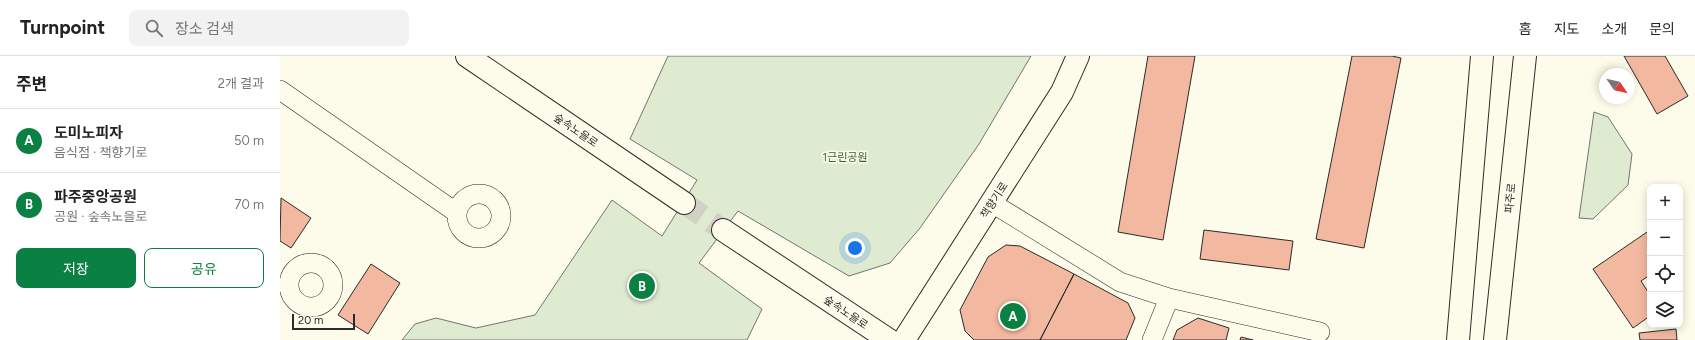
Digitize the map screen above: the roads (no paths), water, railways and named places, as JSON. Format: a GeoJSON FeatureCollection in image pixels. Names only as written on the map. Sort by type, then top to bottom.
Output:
{"type":"FeatureCollection","features":[{"type":"Feature","properties":{"kind":"street","name":"숲속노을로"},"geometry":{"type":"LineString","coordinates":[[467,56],[684,204]]}},
{"type":"Feature","properties":{"kind":"street","name":"책향기로"},"geometry":{"type":"LineString","coordinates":[[904,340],[1062,92],[1078,56]]}},
{"type":"Feature","properties":{"kind":"street"},"geometry":{"type":"LineString","coordinates":[[1458,340],[1482,56]]}},
{"type":"Feature","properties":{"kind":"street","name":"파주로"},"geometry":{"type":"LineString","coordinates":[[1495,340],[1525,56]]}},
{"type":"Feature","properties":{"kind":"street"},"geometry":{"type":"LineString","coordinates":[[280,90],[457,213]]}},
{"type":"Feature","properties":{"kind":"street"},"geometry":{"type":"LineString","coordinates":[[992,202],[1120,282],[1169,298],[1320,332]]}},
{"type":"Feature","properties":{"kind":"street","name":"숲속노을로"},"geometry":{"type":"LineString","coordinates":[[723,230],[889,340]]}},
{"type":"Feature","properties":{"kind":"street"},"geometry":{"type":"LineString","coordinates":[[1152,340],[1169,298]]}},
{"type":"Feature","properties":{"kind":"tunnel"},"geometry":{"type":"LineString","coordinates":[[684,203],[723,230]]}},
{"type":"Feature","properties":{"kind":"place","name":"파주중앙공원"},"geometry":{"type":"Point","coordinates":[642,286]}},
{"type":"Feature","properties":{"kind":"place","name":"도미노피자"},"geometry":{"type":"Point","coordinates":[1013,316]}},
{"type":"Feature","properties":{"kind":"park label","name":"1근린공원"},"geometry":{"type":"Point","coordinates":[845,157]}}]}
